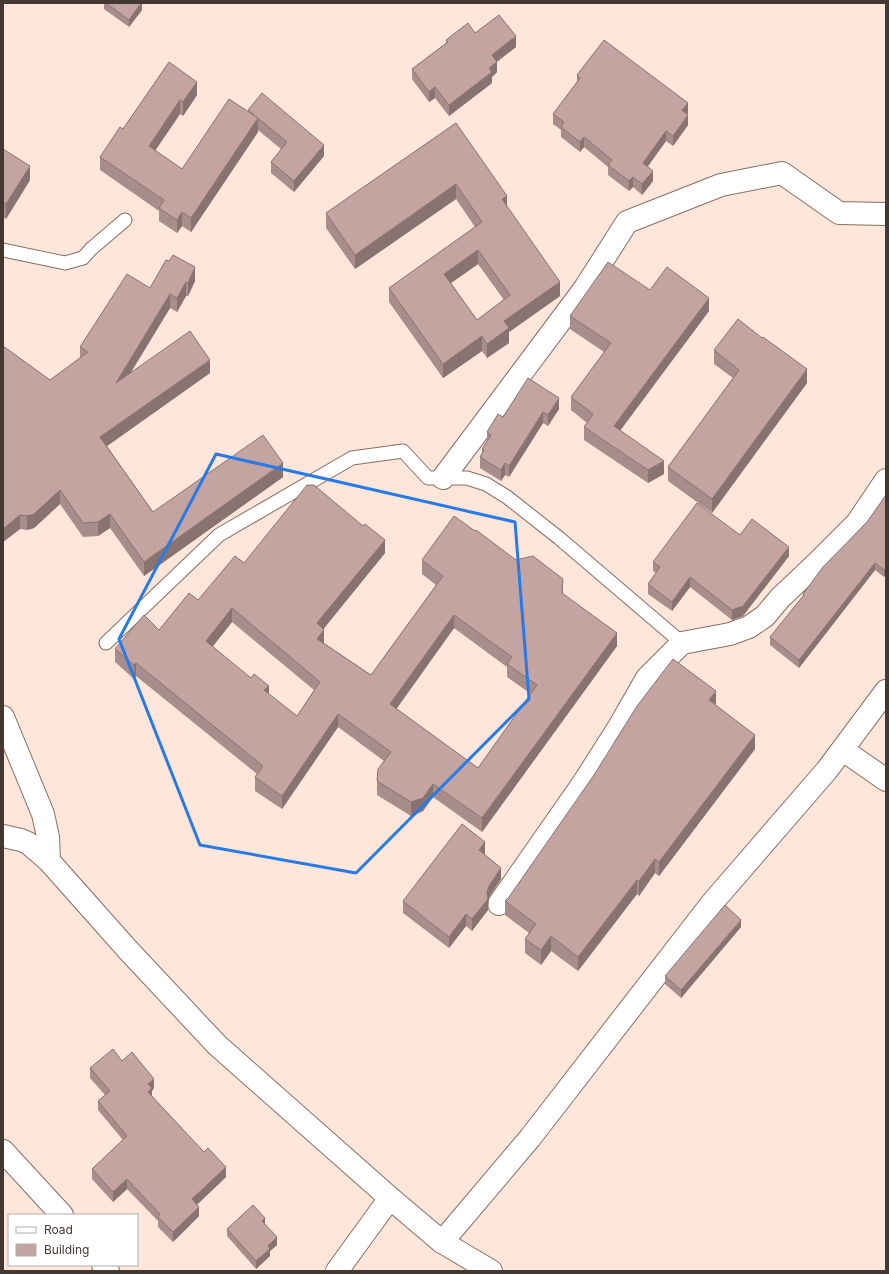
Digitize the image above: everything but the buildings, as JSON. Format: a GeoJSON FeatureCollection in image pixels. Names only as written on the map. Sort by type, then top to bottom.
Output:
{"type":"FeatureCollection","features":[{"type":"Feature","properties":{"kind":"street"},"geometry":{"type":"LineString","coordinates":[[442,478],[586,288],[627,222],[721,185],[782,173],[839,213],[886,214]]}},
{"type":"Feature","properties":{"kind":"street"},"geometry":{"type":"LineString","coordinates":[[499,904],[584,782],[619,727],[646,678],[682,643],[730,634],[749,627],[765,616],[780,598],[857,522],[886,480]]}},
{"type":"Feature","properties":{"kind":"street"},"geometry":{"type":"LineString","coordinates":[[442,1242],[530,1138],[712,903],[774,833],[843,750],[886,692]]}},
{"type":"Feature","properties":{"kind":"street"},"geometry":{"type":"LineString","coordinates":[[3,717],[42,814],[48,838],[49,861]]}},
{"type":"Feature","properties":{"kind":"street"},"geometry":{"type":"LineString","coordinates":[[843,750],[886,780]]}},
{"type":"Feature","properties":{"kind":"street"},"geometry":{"type":"LineString","coordinates":[[3,836],[22,840],[28,843],[49,861],[128,950],[217,1045],[442,1242],[491,1271]]}},
{"type":"Feature","properties":{"kind":"street"},"geometry":{"type":"LineString","coordinates":[[3,1151],[61,1214]]}},
{"type":"Feature","properties":{"kind":"street"},"geometry":{"type":"LineString","coordinates":[[337,1271],[390,1198]]}},
{"type":"Feature","properties":{"kind":"lane"},"geometry":{"type":"LineString","coordinates":[[3,250],[65,262],[82,258],[125,220]]}},
{"type":"Feature","properties":{"kind":"lane"},"geometry":{"type":"LineString","coordinates":[[106,643],[219,535],[352,458],[402,451],[428,478],[467,478],[486,484],[507,497],[559,538],[682,643]]}},
{"type":"Feature","properties":{"kind":"highlighted area"},"geometry":{"type":"Polygon","coordinates":[[[216,454],[515,522],[529,699],[356,873],[200,845],[119,639],[216,454]]]}}]}
